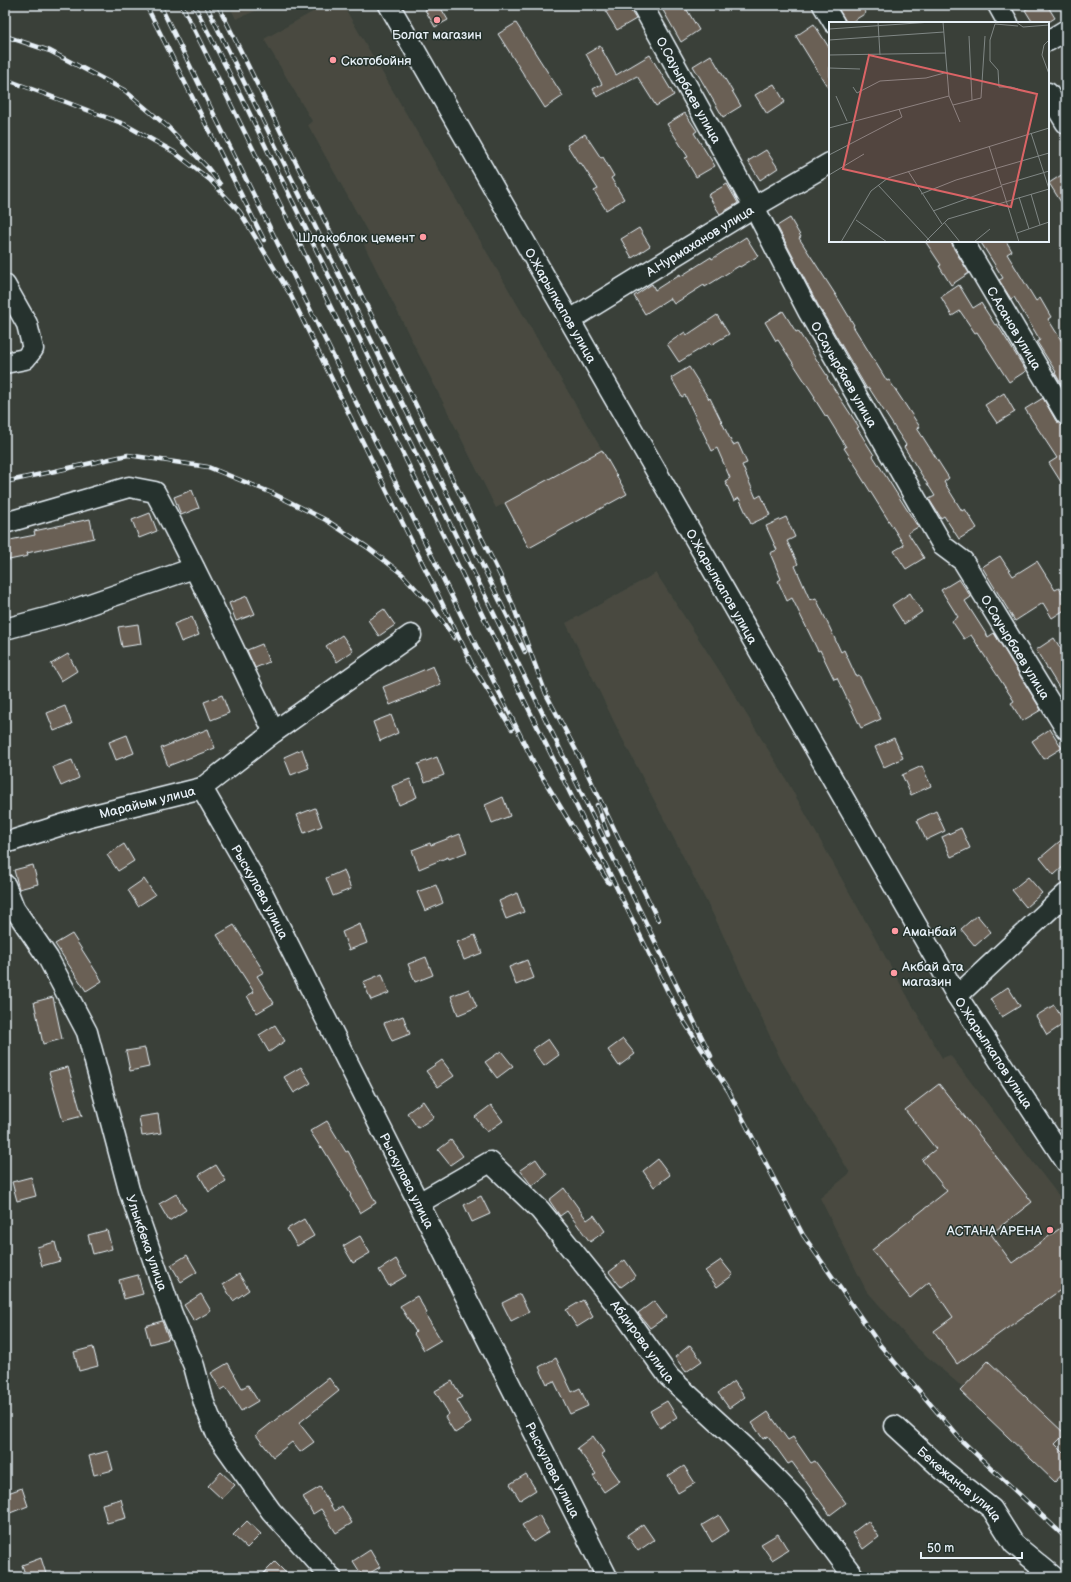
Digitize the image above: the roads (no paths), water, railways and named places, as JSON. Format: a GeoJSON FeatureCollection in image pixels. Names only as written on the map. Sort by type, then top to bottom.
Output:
{"type":"FeatureCollection","features":[{"type":"Feature","properties":{"kind":"street","name":"О.Жарылкапов улица"},"geometry":{"type":"LineString","coordinates":[[389,5],[957,996],[1066,1162]]}},
{"type":"Feature","properties":{"kind":"street","name":"О.Сауырбаев улица"},"geometry":{"type":"LineString","coordinates":[[642,5],[754,207],[808,312],[943,546],[963,560],[1066,729]]}},
{"type":"Feature","properties":{"kind":"street"},"geometry":{"type":"LineString","coordinates":[[823,5],[833,22]]}},
{"type":"Feature","properties":{"kind":"street"},"geometry":{"type":"LineString","coordinates":[[998,5],[1007,22]]}},
{"type":"Feature","properties":{"kind":"street"},"geometry":{"type":"LineString","coordinates":[[1049,40],[1066,30]]}},
{"type":"Feature","properties":{"kind":"street"},"geometry":{"type":"LineString","coordinates":[[1049,94],[1066,123]]}},
{"type":"Feature","properties":{"kind":"street","name":"А.Нурмаханов улица"},"geometry":{"type":"LineString","coordinates":[[570,320],[754,207],[829,164]]}},
{"type":"Feature","properties":{"kind":"street","name":"С.Асанов улица"},"geometry":{"type":"LineString","coordinates":[[964,242],[1066,415]]}},
{"type":"Feature","properties":{"kind":"street"},"geometry":{"type":"LineString","coordinates":[[5,285],[27,324],[33,349],[24,359],[5,363]]}},
{"type":"Feature","properties":{"kind":"street"},"geometry":{"type":"LineString","coordinates":[[5,523],[129,487],[155,492],[180,537],[274,732]]}},
{"type":"Feature","properties":{"kind":"street"},"geometry":{"type":"LineString","coordinates":[[5,629],[61,614],[194,568]]}},
{"type":"Feature","properties":{"kind":"street","name":"Марайым улица"},"geometry":{"type":"LineString","coordinates":[[5,843],[90,816],[202,788],[274,732],[411,635]]}},
{"type":"Feature","properties":{"kind":"street","name":"Рыскулова улица"},"geometry":{"type":"LineString","coordinates":[[202,788],[263,894],[607,1577]]}},
{"type":"Feature","properties":{"kind":"street","name":"Улыкбека улица"},"geometry":{"type":"LineString","coordinates":[[5,885],[14,908],[48,958],[87,1032],[129,1190],[172,1314],[194,1366],[204,1403],[217,1435],[271,1511],[331,1577]]}},
{"type":"Feature","properties":{"kind":"street"},"geometry":{"type":"LineString","coordinates":[[957,996],[1066,894]]}},
{"type":"Feature","properties":{"kind":"street","name":"Абдирова улица"},"geometry":{"type":"LineString","coordinates":[[418,1203],[490,1162],[540,1210],[627,1318],[669,1377],[744,1446],[795,1498],[854,1577]]}},
{"type":"Feature","properties":{"kind":"street","name":"Бекежанов улица"},"geometry":{"type":"LineString","coordinates":[[895,1426],[943,1470],[992,1509],[1014,1544],[1054,1577]]}},
{"type":"Feature","properties":{"kind":"railway"},"geometry":{"type":"LineString","coordinates":[[146,5],[264,240]]}},
{"type":"Feature","properties":{"kind":"railway"},"geometry":{"type":"LineString","coordinates":[[160,5],[534,763],[609,883]]}},
{"type":"Feature","properties":{"kind":"railway"},"geometry":{"type":"LineString","coordinates":[[182,5],[668,992],[685,1023],[731,1095]]}},
{"type":"Feature","properties":{"kind":"railway"},"geometry":{"type":"LineString","coordinates":[[194,5],[241,96],[625,882]]}},
{"type":"Feature","properties":{"kind":"railway"},"geometry":{"type":"LineString","coordinates":[[206,5],[525,652]]}},
{"type":"Feature","properties":{"kind":"railway"},"geometry":{"type":"LineString","coordinates":[[218,5],[500,575],[546,694],[579,756],[658,920]]}},
{"type":"Feature","properties":{"kind":"railway"},"geometry":{"type":"LineString","coordinates":[[5,36],[50,51],[124,90],[168,127],[208,168],[220,184]]}},
{"type":"Feature","properties":{"kind":"railway"},"geometry":{"type":"LineString","coordinates":[[5,79],[124,124],[174,152],[210,180],[240,212],[290,294],[472,664]]}},
{"type":"Feature","properties":{"kind":"railway"},"geometry":{"type":"LineString","coordinates":[[5,482],[128,455],[208,467],[272,493],[326,520],[367,547],[402,574],[430,604],[454,638]]}},
{"type":"Feature","properties":{"kind":"railway"},"geometry":{"type":"LineString","coordinates":[[469,660],[512,729]]}},
{"type":"Feature","properties":{"kind":"railway"},"geometry":{"type":"LineString","coordinates":[[597,805],[608,835]]}},
{"type":"Feature","properties":{"kind":"railway"},"geometry":{"type":"LineString","coordinates":[[624,878],[711,1056]]}},
{"type":"Feature","properties":{"kind":"railway"},"geometry":{"type":"LineString","coordinates":[[728,1090],[803,1235],[880,1345],[961,1440],[1066,1538]]}},
{"type":"Feature","properties":{"kind":"place","name":"Болат магазин"},"geometry":{"type":"Point","coordinates":[437,20]}},
{"type":"Feature","properties":{"kind":"place","name":"Скотобойня"},"geometry":{"type":"Point","coordinates":[333,60]}},
{"type":"Feature","properties":{"kind":"place","name":"Шлакоблок цемент"},"geometry":{"type":"Point","coordinates":[423,237]}},
{"type":"Feature","properties":{"kind":"place","name":"Аманбай"},"geometry":{"type":"Point","coordinates":[895,931]}},
{"type":"Feature","properties":{"kind":"place","name":"Акбай ата магазин"},"geometry":{"type":"Point","coordinates":[894,973]}},
{"type":"Feature","properties":{"kind":"place","name":"АСТАНА АРЕНА"},"geometry":{"type":"Point","coordinates":[1050,1230]}}]}
